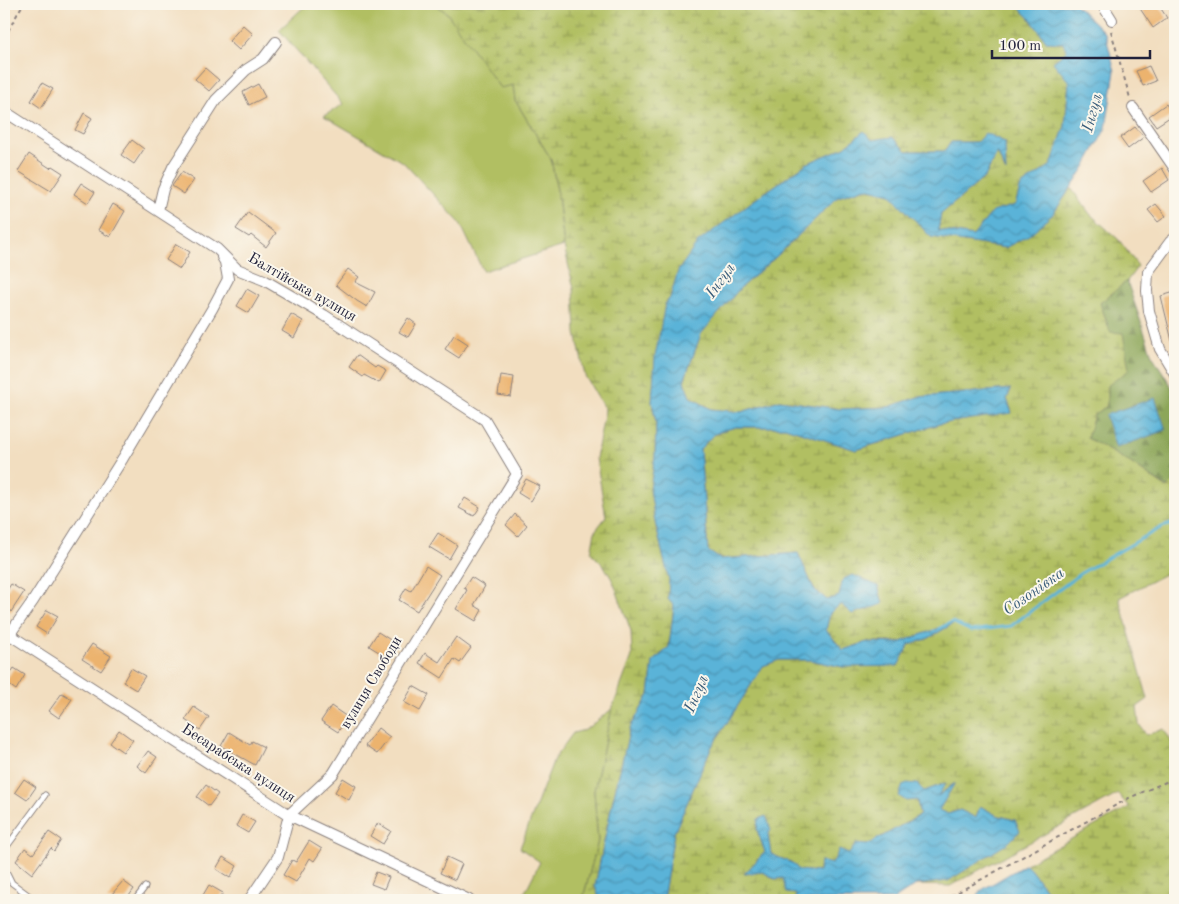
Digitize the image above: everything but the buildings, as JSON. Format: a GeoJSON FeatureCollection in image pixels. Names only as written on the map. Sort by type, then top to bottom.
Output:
{"type":"FeatureCollection","features":[{"type":"Feature","properties":{"kind":"street"},"geometry":{"type":"LineString","coordinates":[[1102,4],[1112,20]]}},
{"type":"Feature","properties":{"kind":"street"},"geometry":{"type":"LineString","coordinates":[[158,210],[163,188],[173,167],[216,100],[246,70],[263,59],[276,42]]}},
{"type":"Feature","properties":{"kind":"street"},"geometry":{"type":"LineString","coordinates":[[1133,108],[1175,169]]}},
{"type":"Feature","properties":{"kind":"street","name":"Балтійська вулиця"},"geometry":{"type":"LineString","coordinates":[[4,111],[217,249],[237,269],[264,280],[324,315],[486,420],[517,474]]}},
{"type":"Feature","properties":{"kind":"street"},"geometry":{"type":"LineString","coordinates":[[1175,238],[1148,272],[1147,291],[1149,311],[1160,349],[1175,374]]}},
{"type":"Feature","properties":{"kind":"street"},"geometry":{"type":"LineString","coordinates":[[5,636],[33,601],[123,458],[212,309],[228,279],[224,262],[217,249]]}},
{"type":"Feature","properties":{"kind":"street","name":"вулиця Свободи"},"geometry":{"type":"LineString","coordinates":[[289,815],[333,774],[517,474]]}},
{"type":"Feature","properties":{"kind":"street","name":"Бесарабська вулиця"},"geometry":{"type":"LineString","coordinates":[[5,636],[289,815],[469,900]]}},
{"type":"Feature","properties":{"kind":"street"},"geometry":{"type":"LineString","coordinates":[[249,900],[278,858],[289,815]]}},
{"type":"Feature","properties":{"kind":"lane"},"geometry":{"type":"LineString","coordinates":[[4,862],[5,849],[45,795]]}},
{"type":"Feature","properties":{"kind":"lane"},"geometry":{"type":"LineString","coordinates":[[4,867],[12,884],[35,900]]}},
{"type":"Feature","properties":{"kind":"lane"},"geometry":{"type":"LineString","coordinates":[[135,900],[145,887]]}},
{"type":"Feature","properties":{"kind":"path"},"geometry":{"type":"LineString","coordinates":[[4,38],[24,4]]}},
{"type":"Feature","properties":{"kind":"path"},"geometry":{"type":"LineString","coordinates":[[1112,20],[1111,32],[1133,108]]}},
{"type":"Feature","properties":{"kind":"path"},"geometry":{"type":"LineString","coordinates":[[944,900],[1129,798],[1175,778]]}},
{"type":"Feature","properties":{"kind":"green space"},"geometry":{"type":"Polygon","coordinates":[[[307,4],[435,4],[447,13],[513,85],[515,100],[551,159],[558,195],[564,246],[483,271],[460,223],[404,163],[324,116],[343,104],[279,30],[307,4]]]}},
{"type":"Feature","properties":{"kind":"green space"},"geometry":{"type":"Polygon","coordinates":[[[435,4],[1015,4],[1029,17],[1047,42],[1063,43],[1067,51],[1069,82],[1065,126],[1051,166],[1021,186],[1015,205],[992,212],[973,236],[938,230],[941,214],[985,177],[997,152],[1005,171],[1005,142],[951,142],[945,151],[907,151],[892,137],[871,140],[864,131],[845,147],[806,164],[750,203],[678,271],[670,298],[665,304],[652,402],[656,423],[655,456],[650,489],[655,522],[669,580],[668,599],[674,606],[669,647],[653,662],[649,695],[630,728],[595,886],[600,900],[587,900],[584,895],[598,841],[594,791],[612,709],[632,656],[631,631],[613,581],[604,566],[591,553],[595,531],[606,517],[596,458],[605,410],[585,376],[576,333],[574,289],[564,246],[558,195],[551,159],[515,100],[513,85],[500,88],[447,13],[435,4]]]}},
{"type":"Feature","properties":{"kind":"green space"},"geometry":{"type":"Polygon","coordinates":[[[866,188],[891,194],[931,237],[1005,248],[1053,214],[1071,188],[1090,214],[1119,240],[1138,266],[1127,281],[1100,303],[1110,332],[1123,333],[1129,370],[1107,386],[1107,406],[1094,415],[1087,438],[1129,462],[1167,488],[1175,480],[1175,569],[1119,598],[1148,699],[1137,707],[1139,724],[1146,735],[1164,729],[1175,748],[1175,900],[1054,900],[1026,864],[1129,807],[1118,794],[950,886],[916,885],[948,881],[1015,820],[996,815],[980,806],[976,818],[960,810],[948,814],[938,810],[953,784],[937,797],[945,784],[917,800],[920,815],[819,872],[797,870],[794,864],[771,854],[768,835],[757,830],[765,852],[745,874],[763,872],[775,879],[784,878],[786,892],[797,894],[795,900],[663,900],[674,833],[711,748],[763,666],[779,660],[810,660],[843,667],[929,638],[953,623],[901,642],[867,642],[843,650],[826,630],[830,613],[841,604],[883,604],[878,586],[843,579],[840,596],[827,600],[814,589],[798,553],[720,559],[708,551],[700,449],[713,435],[736,427],[785,427],[856,450],[939,424],[1012,412],[1007,399],[1011,389],[918,397],[888,407],[840,409],[780,400],[741,412],[711,409],[690,397],[684,381],[701,334],[741,287],[778,255],[838,197],[866,188]]]}},
{"type":"Feature","properties":{"kind":"green space"},"geometry":{"type":"Polygon","coordinates":[[[1127,281],[1152,355],[1175,392],[1175,480],[1168,488],[1129,462],[1087,438],[1094,415],[1107,406],[1110,332],[1100,303],[1127,281]]]}},
{"type":"Feature","properties":{"kind":"green space"},"geometry":{"type":"Polygon","coordinates":[[[612,709],[594,791],[598,841],[584,895],[587,900],[521,900],[540,862],[520,848],[554,759],[573,733],[585,730],[612,709]]]}},
{"type":"Feature","properties":{"kind":"water","name":"Інгул"},"geometry":{"type":"Polygon","coordinates":[[[1015,4],[1075,4],[1105,33],[1115,71],[1106,128],[1085,167],[1053,214],[1029,235],[1005,248],[931,237],[890,194],[866,188],[838,197],[778,255],[741,287],[701,334],[684,381],[690,397],[711,409],[741,412],[780,400],[840,409],[888,407],[918,397],[1011,389],[1007,399],[1012,413],[939,424],[856,450],[785,427],[736,427],[713,435],[700,449],[708,551],[720,559],[798,553],[814,589],[827,600],[839,596],[843,579],[853,575],[878,586],[883,604],[852,614],[841,604],[830,613],[826,630],[843,650],[867,642],[898,643],[956,622],[929,638],[909,645],[898,666],[843,667],[810,660],[779,660],[763,666],[711,748],[674,833],[663,900],[600,900],[595,886],[630,728],[649,695],[653,662],[669,647],[674,606],[668,599],[669,580],[655,522],[650,489],[655,456],[656,423],[652,402],[655,357],[665,304],[670,298],[678,271],[698,242],[806,164],[845,147],[864,131],[872,140],[892,137],[907,151],[945,151],[951,142],[977,142],[985,133],[1005,142],[1006,172],[997,152],[985,177],[941,214],[938,230],[973,236],[992,212],[1015,205],[1021,186],[1051,165],[1065,126],[1069,82],[1053,62],[1067,51],[1063,43],[1047,42],[1029,17],[1015,4]]]}},
{"type":"Feature","properties":{"kind":"water"},"geometry":{"type":"Polygon","coordinates":[[[1155,398],[1166,430],[1116,448],[1105,415],[1155,398]]]}},
{"type":"Feature","properties":{"kind":"water"},"geometry":{"type":"Polygon","coordinates":[[[907,783],[917,784],[924,791],[946,783],[938,796],[955,783],[939,810],[948,814],[960,810],[976,818],[980,806],[996,815],[1015,820],[1020,831],[1008,843],[948,881],[916,885],[893,900],[795,900],[796,894],[786,893],[783,878],[775,879],[763,872],[744,874],[765,852],[757,830],[758,819],[766,816],[771,830],[768,835],[771,854],[794,864],[798,870],[819,872],[820,861],[832,864],[839,850],[849,854],[856,844],[867,845],[920,815],[917,800],[906,801],[899,796],[903,785],[907,783]]]}},
{"type":"Feature","properties":{"kind":"water"},"geometry":{"type":"Polygon","coordinates":[[[1026,864],[1054,900],[977,900],[980,891],[1026,864]]]}},
{"type":"Feature","properties":{"kind":"waterway","name":"Созонівка"},"geometry":{"type":"LineString","coordinates":[[940,628],[952,622],[971,631],[1011,626],[1081,573],[1162,527],[1175,523]]}}]}
